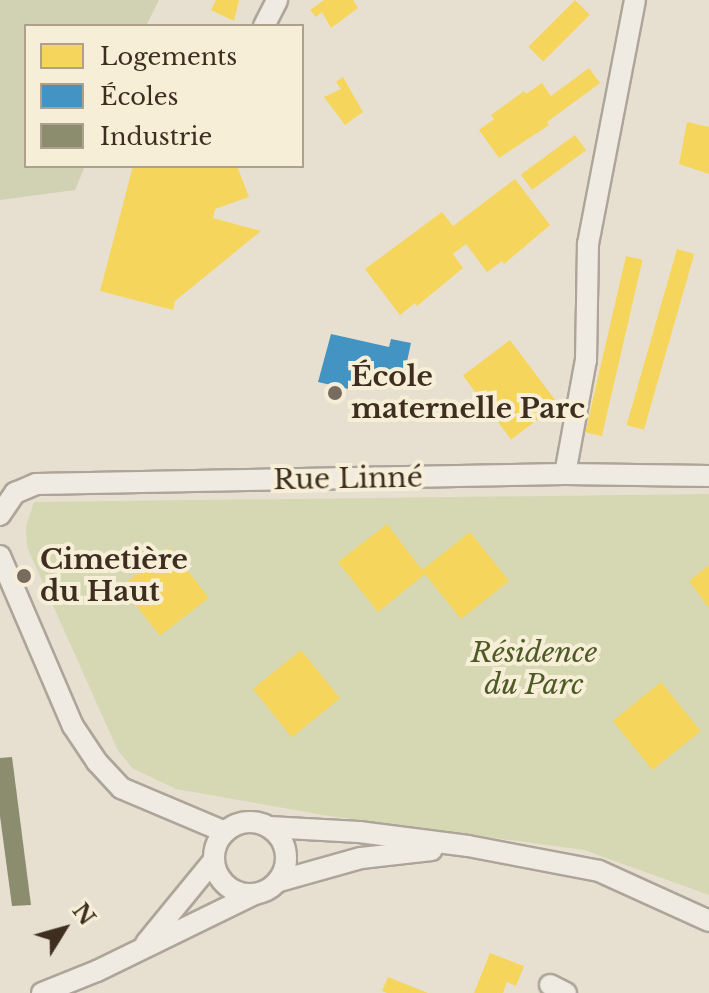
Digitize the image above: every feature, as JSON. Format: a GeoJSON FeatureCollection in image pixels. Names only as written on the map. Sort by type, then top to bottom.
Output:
{"type":"FeatureCollection","features":[{"type":"Feature","properties":{"kind":"street"},"geometry":{"type":"LineString","coordinates":[[265,24],[277,0]]}},
{"type":"Feature","properties":{"kind":"street"},"geometry":{"type":"LineString","coordinates":[[565,474],[586,360],[588,244],[635,0]]}},
{"type":"Feature","properties":{"kind":"street","name":"Rue Linné"},"geometry":{"type":"LineString","coordinates":[[0,515],[15,493],[36,484],[565,474],[709,476]]}},
{"type":"Feature","properties":{"kind":"street"},"geometry":{"type":"LineString","coordinates":[[0,556],[73,726],[97,762],[121,788],[225,832]]}},
{"type":"Feature","properties":{"kind":"street"},"geometry":{"type":"LineString","coordinates":[[137,952],[214,860],[219,840],[225,832],[244,822],[468,846],[599,871],[709,921]]}},
{"type":"Feature","properties":{"kind":"street"},"geometry":{"type":"LineString","coordinates":[[269,827],[277,833],[286,851],[284,872],[279,881]]}},
{"type":"Feature","properties":{"kind":"street"},"geometry":{"type":"LineString","coordinates":[[42,993],[137,952],[279,881],[361,858],[468,846]]}},
{"type":"Feature","properties":{"kind":"street"},"geometry":{"type":"LineString","coordinates":[[214,860],[223,882],[232,890],[255,894]]}},
{"type":"Feature","properties":{"kind":"green space"},"geometry":{"type":"Polygon","coordinates":[[[0,0],[159,0],[147,24],[24,24],[24,168],[84,168],[75,190],[0,200],[0,0]]]}},
{"type":"Feature","properties":{"kind":"green space","name":"Résidence du Parc"},"geometry":{"type":"Polygon","coordinates":[[[709,494],[709,895],[584,850],[329,816],[176,789],[132,768],[117,749],[27,547],[26,526],[34,502],[709,494]]]}},
{"type":"Feature","properties":{"kind":"building: Logements"},"geometry":{"type":"Polygon","coordinates":[[[216,0],[239,0],[234,21],[211,10],[216,0]]]}},
{"type":"Feature","properties":{"kind":"building: Logements"},"geometry":{"type":"Polygon","coordinates":[[[324,0],[353,0],[358,8],[331,28],[322,12],[316,17],[310,10],[324,0]]]}},
{"type":"Feature","properties":{"kind":"building: Logements"},"geometry":{"type":"Polygon","coordinates":[[[575,0],[590,15],[543,62],[528,47],[575,0]]]}},
{"type":"Feature","properties":{"kind":"building: Logements"},"geometry":{"type":"Polygon","coordinates":[[[589,68],[600,83],[547,122],[549,125],[499,158],[479,130],[494,119],[491,115],[524,91],[526,94],[542,83],[551,96],[589,68]]]}},
{"type":"Feature","properties":{"kind":"building: Logements"},"geometry":{"type":"Polygon","coordinates":[[[343,77],[363,112],[345,125],[324,97],[341,89],[336,82],[343,77]]]}},
{"type":"Feature","properties":{"kind":"building: Logements"},"geometry":{"type":"Polygon","coordinates":[[[687,122],[709,127],[709,174],[679,164],[687,122]]]}},
{"type":"Feature","properties":{"kind":"building: Logements"},"geometry":{"type":"Polygon","coordinates":[[[575,135],[586,150],[532,190],[521,174],[575,135]]]}},
{"type":"Feature","properties":{"kind":"building: Logements"},"geometry":{"type":"Polygon","coordinates":[[[132,168],[238,168],[249,197],[215,209],[213,218],[261,231],[175,301],[173,310],[100,291],[132,168]]]}},
{"type":"Feature","properties":{"kind":"building: Logements"},"geometry":{"type":"Polygon","coordinates":[[[515,179],[550,225],[504,264],[502,261],[487,272],[466,244],[453,254],[463,268],[417,306],[415,303],[400,315],[365,269],[442,212],[453,226],[515,179]]]}},
{"type":"Feature","properties":{"kind":"building: Logements"},"geometry":{"type":"Polygon","coordinates":[[[677,249],[694,254],[644,430],[627,425],[677,249]]]}},
{"type":"Feature","properties":{"kind":"building: Logements"},"geometry":{"type":"Polygon","coordinates":[[[626,256],[643,260],[602,436],[585,432],[626,256]]]}},
{"type":"Feature","properties":{"kind":"building: Logements"},"geometry":{"type":"Polygon","coordinates":[[[510,340],[558,404],[511,439],[463,376],[510,340]]]}},
{"type":"Feature","properties":{"kind":"building: Logements"},"geometry":{"type":"Polygon","coordinates":[[[387,524],[422,570],[470,532],[509,581],[461,619],[425,574],[378,612],[338,562],[387,524]]]}},
{"type":"Feature","properties":{"kind":"building: Logements"},"geometry":{"type":"Polygon","coordinates":[[[170,548],[209,598],[160,636],[121,586],[170,548]]]}},
{"type":"Feature","properties":{"kind":"building: Logements"},"geometry":{"type":"Polygon","coordinates":[[[709,565],[709,608],[689,581],[709,565]]]}},
{"type":"Feature","properties":{"kind":"building: Logements"},"geometry":{"type":"Polygon","coordinates":[[[301,650],[340,698],[292,737],[253,689],[301,650]]]}},
{"type":"Feature","properties":{"kind":"building: Logements"},"geometry":{"type":"Polygon","coordinates":[[[661,682],[701,731],[652,770],[613,721],[661,682]]]}},
{"type":"Feature","properties":{"kind":"building: Logements"},"geometry":{"type":"Polygon","coordinates":[[[490,953],[524,966],[516,986],[507,982],[503,993],[474,993],[490,953]]]}},
{"type":"Feature","properties":{"kind":"building: Logements"},"geometry":{"type":"Polygon","coordinates":[[[388,977],[428,993],[382,991],[388,977]]]}},
{"type":"Feature","properties":{"kind":"building: Écoles"},"geometry":{"type":"Polygon","coordinates":[[[331,334],[389,347],[391,339],[411,343],[402,385],[358,370],[353,390],[318,382],[331,334]]]}},
{"type":"Feature","properties":{"kind":"building: Industrie"},"geometry":{"type":"Polygon","coordinates":[[[12,757],[31,905],[12,906],[0,816],[0,758],[12,757]]]}},
{"type":"Feature","properties":{"kind":"place","name":"École maternelle Parc"},"geometry":{"type":"Point","coordinates":[335,393]}},
{"type":"Feature","properties":{"kind":"place","name":"Cimetière du Haut"},"geometry":{"type":"Point","coordinates":[24,576]}}]}
